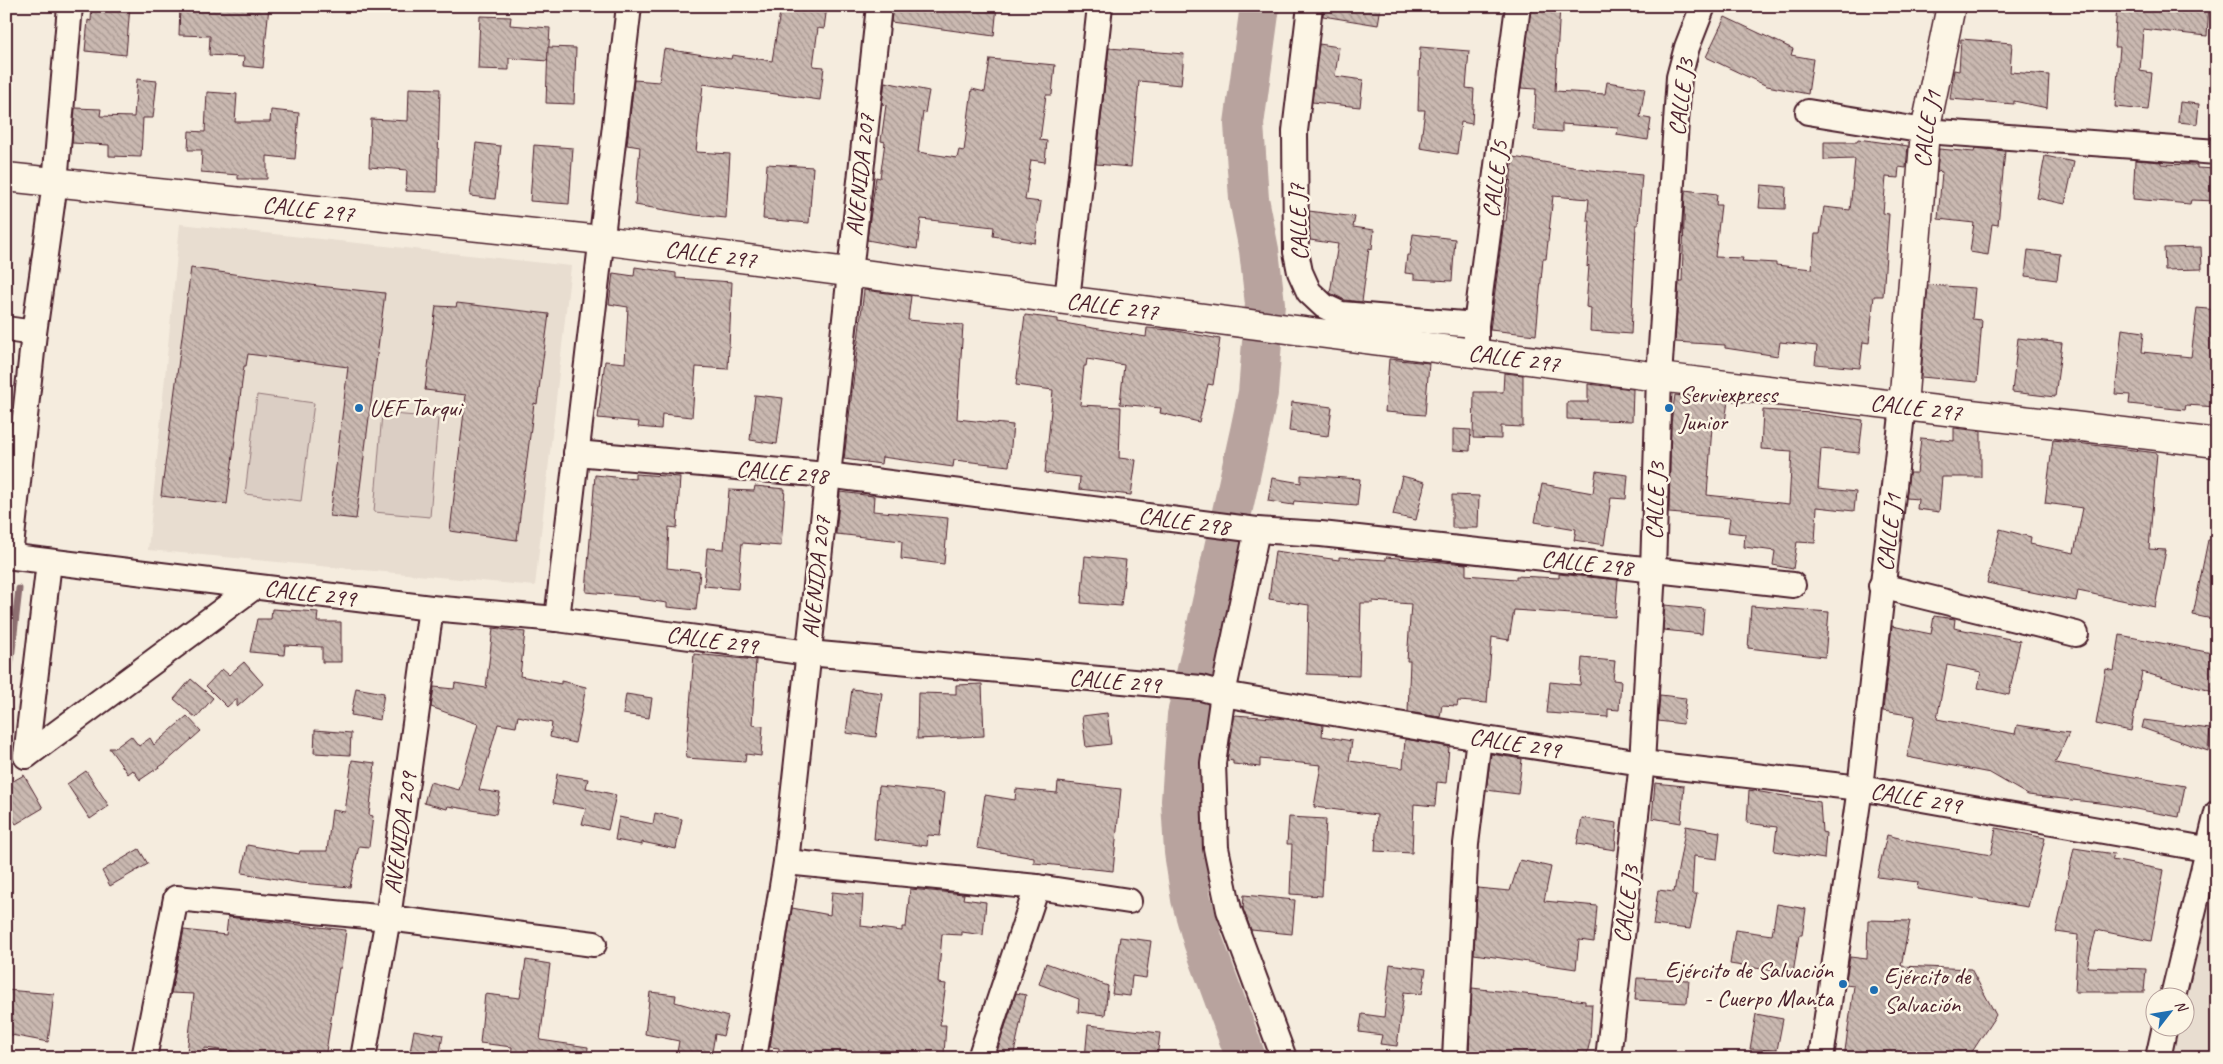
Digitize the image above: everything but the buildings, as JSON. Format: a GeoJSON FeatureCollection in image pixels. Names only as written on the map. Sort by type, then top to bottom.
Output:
{"type":"FeatureCollection","features":[{"type":"Feature","properties":{"kind":"street"},"geometry":{"type":"LineString","coordinates":[[8,556],[34,333],[55,183],[70,6]]}},
{"type":"Feature","properties":{"kind":"street"},"geometry":{"type":"LineString","coordinates":[[557,619],[629,6]]}},
{"type":"Feature","properties":{"kind":"street","name":"AVENIDA 207"},"geometry":{"type":"LineString","coordinates":[[754,1058],[786,862],[879,6]]}},
{"type":"Feature","properties":{"kind":"street"},"geometry":{"type":"LineString","coordinates":[[1080,302],[1100,6]]}},
{"type":"Feature","properties":{"kind":"street","name":"CALLE J7"},"geometry":{"type":"LineString","coordinates":[[1310,6],[1295,131],[1296,252],[1300,272],[1309,292],[1324,306],[1341,314],[1476,325]]}},
{"type":"Feature","properties":{"kind":"street","name":"CALLE J5"},"geometry":{"type":"LineString","coordinates":[[1476,353],[1476,325],[1518,6]]}},
{"type":"Feature","properties":{"kind":"street","name":"CALLE J3"},"geometry":{"type":"LineString","coordinates":[[1608,1058],[1642,763],[1653,570],[1659,377],[1679,77],[1687,47],[1703,6]]}},
{"type":"Feature","properties":{"kind":"street","name":"CALLE J1"},"geometry":{"type":"LineString","coordinates":[[1821,1058],[1860,788],[1902,406],[1925,131],[1950,6]]}},
{"type":"Feature","properties":{"kind":"street"},"geometry":{"type":"LineString","coordinates":[[1808,112],[1925,131],[2217,152]]}},
{"type":"Feature","properties":{"kind":"street","name":"CALLE 297"},"geometry":{"type":"LineString","coordinates":[[6,177],[601,240],[1659,377],[2217,444]]}},
{"type":"Feature","properties":{"kind":"street"},"geometry":{"type":"LineString","coordinates":[[6,329],[34,333]]}},
{"type":"Feature","properties":{"kind":"street","name":"CALLE 298"},"geometry":{"type":"LineString","coordinates":[[576,453],[827,475],[1256,530],[1321,534],[1793,585]]}},
{"type":"Feature","properties":{"kind":"street"},"geometry":{"type":"LineString","coordinates":[[1256,530],[1212,691],[1216,848],[1229,910],[1284,1058]]}},
{"type":"Feature","properties":{"kind":"street","name":"CALLE 299"},"geometry":{"type":"LineString","coordinates":[[8,556],[431,608],[557,619],[808,653],[1212,691],[1479,738],[1642,763],[1860,788],[2212,850]]}},
{"type":"Feature","properties":{"kind":"street"},"geometry":{"type":"LineString","coordinates":[[49,562],[26,756],[254,587]]}},
{"type":"Feature","properties":{"kind":"street"},"geometry":{"type":"LineString","coordinates":[[1881,586],[2076,634]]}},
{"type":"Feature","properties":{"kind":"street","name":"AVENIDA 209"},"geometry":{"type":"LineString","coordinates":[[363,1058],[388,918],[431,608]]}},
{"type":"Feature","properties":{"kind":"street"},"geometry":{"type":"LineString","coordinates":[[1455,1058],[1466,844],[1479,738]]}},
{"type":"Feature","properties":{"kind":"street"},"geometry":{"type":"LineString","coordinates":[[2176,986],[2212,850],[2217,813]]}},
{"type":"Feature","properties":{"kind":"street"},"geometry":{"type":"LineString","coordinates":[[786,862],[1038,887],[1130,901]]}},
{"type":"Feature","properties":{"kind":"street"},"geometry":{"type":"LineString","coordinates":[[980,1058],[1038,887]]}},
{"type":"Feature","properties":{"kind":"street"},"geometry":{"type":"LineString","coordinates":[[144,1058],[176,898],[388,918],[594,944]]}},
{"type":"Feature","properties":{"kind":"street"},"geometry":{"type":"LineString","coordinates":[[2158,1058],[2163,1036]]}},
{"type":"Feature","properties":{"kind":"shaded area","name":"UEF Tarqui"},"geometry":{"type":"Polygon","coordinates":[[[180,224],[571,266],[535,586],[148,550],[180,224]]]}},
{"type":"Feature","properties":{"kind":"shaded area"},"geometry":{"type":"Polygon","coordinates":[[[257,395],[314,403],[301,501],[245,494],[257,395]]]}},
{"type":"Feature","properties":{"kind":"shaded area"},"geometry":{"type":"Polygon","coordinates":[[[382,413],[438,418],[430,517],[374,512],[382,413]]]}},
{"type":"Feature","properties":{"kind":"shaded area"},"geometry":{"type":"Polygon","coordinates":[[[2209,864],[2217,865],[2217,1058],[2164,1058],[2170,1036],[2196,1036],[2196,986],[2181,986],[2209,864]]]}},
{"type":"Feature","properties":{"kind":"waterway"},"geometry":{"type":"LineString","coordinates":[[1246,1058],[1203,941],[1191,899],[1184,852],[1181,801],[1187,715],[1258,393],[1265,304],[1259,250],[1249,199],[1244,124],[1260,6]]}},
{"type":"Feature","properties":{"kind":"waterway"},"geometry":{"type":"LineString","coordinates":[[6,703],[19,589]]}},
{"type":"Feature","properties":{"kind":"place","name":"UEF Tarqui"},"geometry":{"type":"Point","coordinates":[359,408]}},
{"type":"Feature","properties":{"kind":"place","name":"Serviexpress Junior"},"geometry":{"type":"Point","coordinates":[1669,408]}},
{"type":"Feature","properties":{"kind":"place","name":"Ejército de Salvación - Cuerpo Manta"},"geometry":{"type":"Point","coordinates":[1843,984]}},
{"type":"Feature","properties":{"kind":"place","name":"Ejército de Salvación"},"geometry":{"type":"Point","coordinates":[1874,990]}}]}
